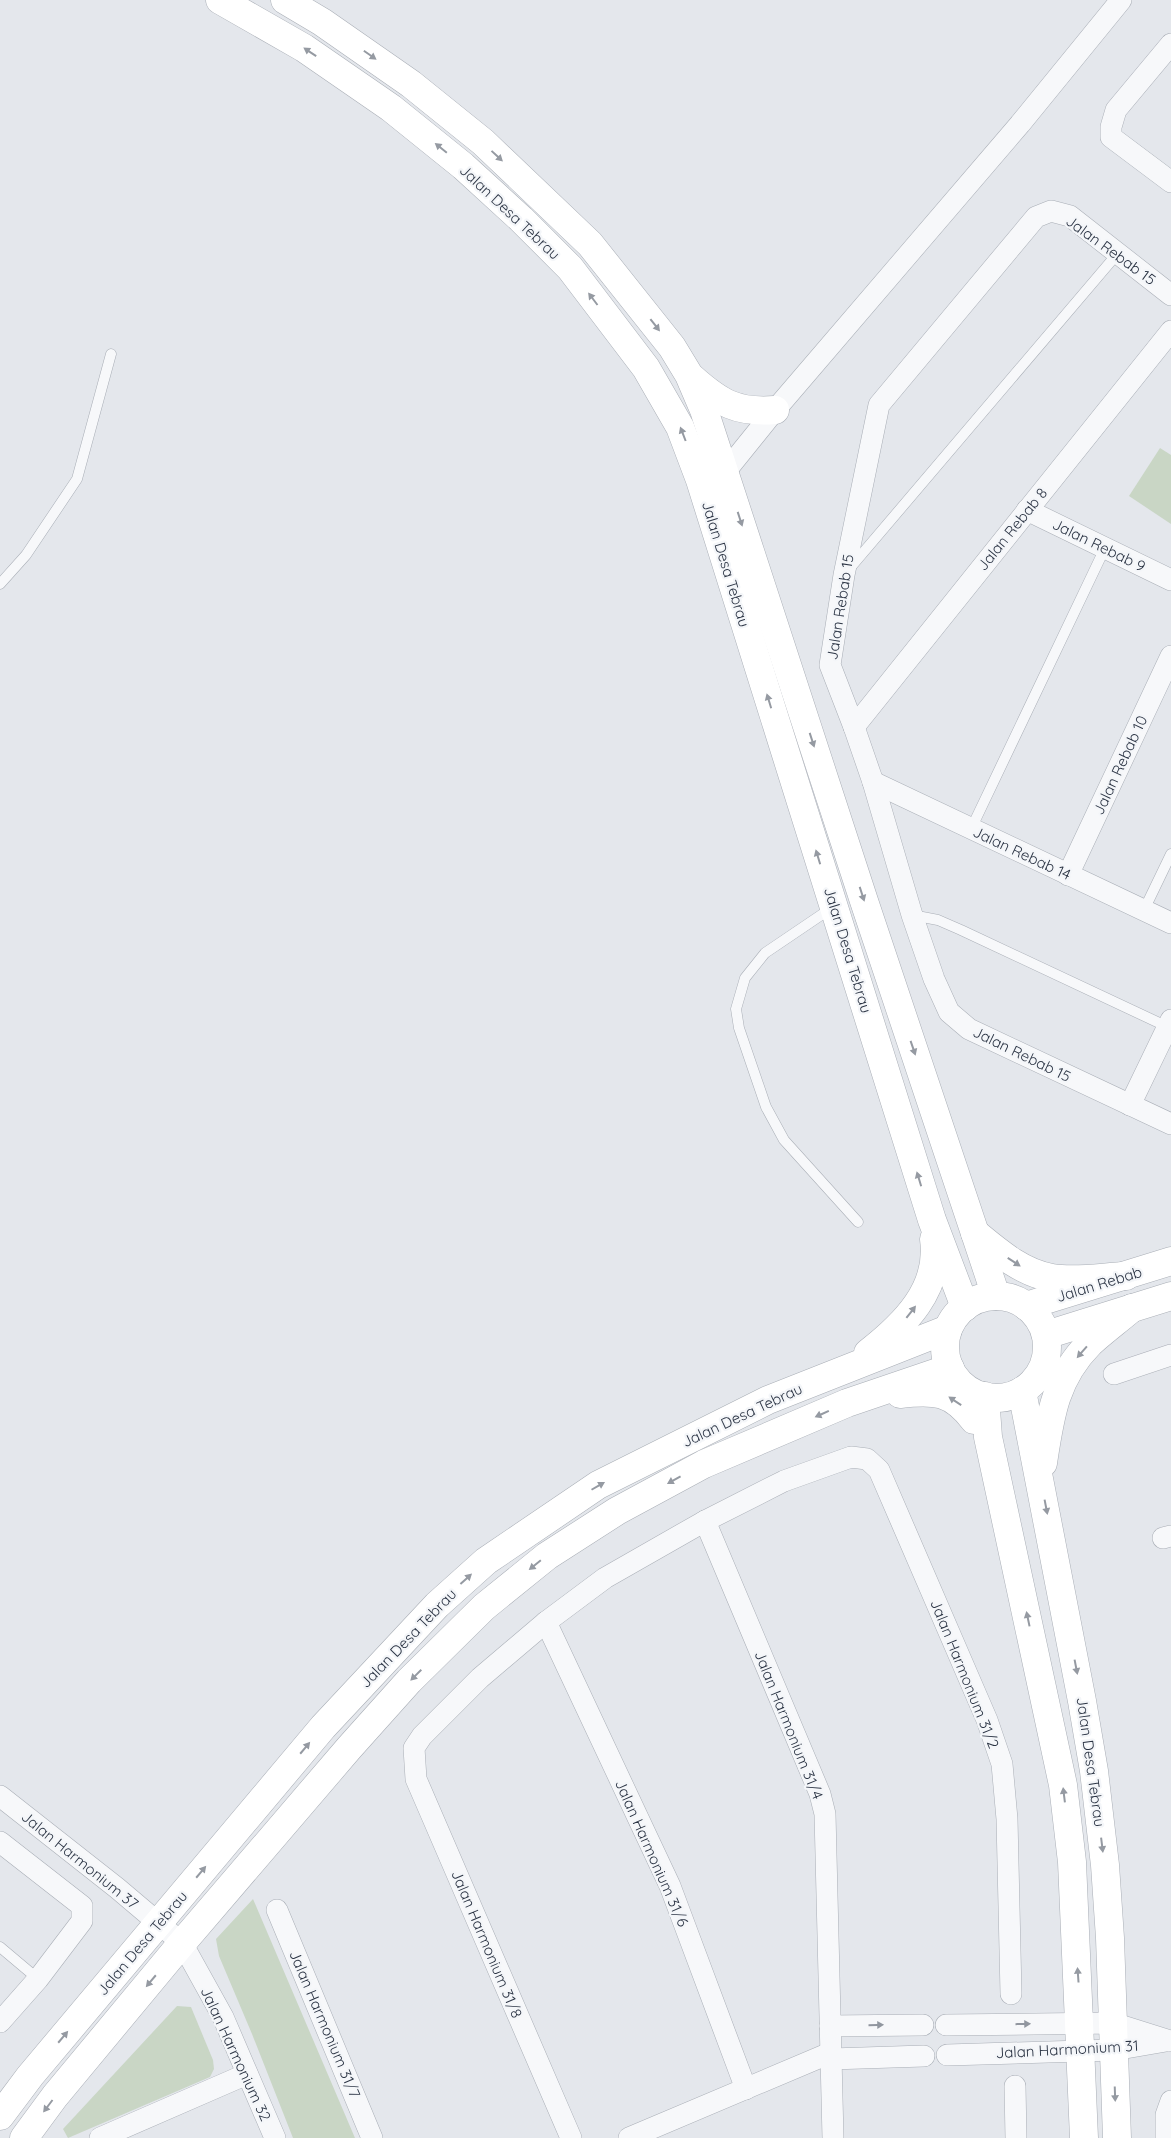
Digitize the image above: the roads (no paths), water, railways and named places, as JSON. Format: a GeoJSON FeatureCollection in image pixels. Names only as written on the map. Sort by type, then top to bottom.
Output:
{"type":"FeatureCollection","features":[{"type":"Feature","properties":{"kind":"street","name":"Jalan Desa Tebrau"},"geometry":{"type":"LineString","coordinates":[[220,0],[304,48],[391,108],[463,166],[521,219],[570,268],[646,368],[680,427],[712,476],[867,910],[996,1296]]}},
{"type":"Feature","properties":{"kind":"street","name":"Jalan Desa Tebrau"},"geometry":{"type":"LineString","coordinates":[[285,0],[322,22],[411,84],[482,142],[537,192],[590,244],[672,347],[689,376],[704,410],[712,476],[834,906],[932,1220],[965,1307]]}},
{"type":"Feature","properties":{"kind":"street"},"geometry":{"type":"LineString","coordinates":[[712,476],[775,410],[1014,132],[1121,0]]}},
{"type":"Feature","properties":{"kind":"street"},"geometry":{"type":"LineString","coordinates":[[1171,44],[1116,110],[1111,127],[1111,137],[1171,182]]}},
{"type":"Feature","properties":{"kind":"street","name":"Jalan Rebab 15"},"geometry":{"type":"LineString","coordinates":[[1171,295],[1070,216],[1051,212],[1036,217],[879,405],[844,575],[830,665],[873,782],[912,915],[934,979],[949,1012],[969,1029],[1171,1124]]}},
{"type":"Feature","properties":{"kind":"street","name":"Jalan Rebab 8"},"geometry":{"type":"LineString","coordinates":[[854,727],[1171,332]]}},
{"type":"Feature","properties":{"kind":"street"},"geometry":{"type":"LineString","coordinates":[[689,376],[719,400],[736,408],[756,412],[775,410]]}},
{"type":"Feature","properties":{"kind":"street","name":"Jalan Rebab 9"},"geometry":{"type":"LineString","coordinates":[[1027,510],[1171,580]]}},
{"type":"Feature","properties":{"kind":"street","name":"Jalan Rebab 10"},"geometry":{"type":"LineString","coordinates":[[1068,874],[1171,656]]}},
{"type":"Feature","properties":{"kind":"street","name":"Jalan Rebab 14"},"geometry":{"type":"LineString","coordinates":[[873,782],[1171,923]]}},
{"type":"Feature","properties":{"kind":"street"},"geometry":{"type":"LineString","coordinates":[[1130,1105],[1170,1025]]}},
{"type":"Feature","properties":{"kind":"street"},"geometry":{"type":"LineString","coordinates":[[849,1368],[891,1335],[928,1288],[936,1260],[932,1220]]}},
{"type":"Feature","properties":{"kind":"street"},"geometry":{"type":"LineString","coordinates":[[975,1233],[1008,1259],[1035,1273],[1052,1278],[1126,1276]]}},
{"type":"Feature","properties":{"kind":"street","name":"Jalan Rebab"},"geometry":{"type":"LineString","coordinates":[[1026,1306],[1171,1261]]}},
{"type":"Feature","properties":{"kind":"street"},"geometry":{"type":"LineString","coordinates":[[996,1296],[1007,1297],[1026,1306],[1035,1314],[1046,1335],[1047,1351],[1044,1367],[1031,1385],[1022,1391],[998,1398],[974,1393],[956,1378],[950,1368],[946,1355],[945,1342],[948,1329],[955,1317],[965,1307],[980,1299],[996,1296]]}},
{"type":"Feature","properties":{"kind":"street"},"geometry":{"type":"LineString","coordinates":[[1046,1335],[1171,1296]]}},
{"type":"Feature","properties":{"kind":"street"},"geometry":{"type":"LineString","coordinates":[[1040,1479],[1053,1406],[1068,1371],[1092,1342],[1132,1308]]}},
{"type":"Feature","properties":{"kind":"street","name":"Jalan Desa Tebrau"},"geometry":{"type":"LineString","coordinates":[[0,2116],[30,2076],[323,1727],[438,1605],[486,1561],[598,1485],[768,1400],[948,1329]]}},
{"type":"Feature","properties":{"kind":"street"},"geometry":{"type":"LineString","coordinates":[[1114,1374],[1171,1355]]}},
{"type":"Feature","properties":{"kind":"street","name":"Jalan Desa Tebrau"},"geometry":{"type":"LineString","coordinates":[[24,2138],[55,2096],[182,1943],[349,1748],[409,1681],[491,1601],[547,1556],[617,1511],[704,1464],[847,1403],[950,1368]]}},
{"type":"Feature","properties":{"kind":"street","name":"Jalan Desa Tebrau"},"geometry":{"type":"LineString","coordinates":[[1022,1391],[1094,1771],[1105,1865],[1117,2138]]}},
{"type":"Feature","properties":{"kind":"street"},"geometry":{"type":"LineString","coordinates":[[847,1403],[894,1395],[935,1392],[953,1399],[964,1408],[988,1437]]}},
{"type":"Feature","properties":{"kind":"street","name":"Jalan Desa Tebrau"},"geometry":{"type":"LineString","coordinates":[[985,1396],[988,1437],[1063,1785],[1072,1862],[1081,2023],[1084,2138]]}},
{"type":"Feature","properties":{"kind":"street","name":"Jalan Harmonium 31/2"},"geometry":{"type":"LineString","coordinates":[[705,1521],[784,1481],[851,1457],[867,1459],[879,1470],[987,1720],[1002,1764],[1007,1819],[1011,1994]]}},
{"type":"Feature","properties":{"kind":"street"},"geometry":{"type":"LineString","coordinates":[[546,1622],[606,1578],[705,1521]]}},
{"type":"Feature","properties":{"kind":"street","name":"Jalan Harmonium 31/4"},"geometry":{"type":"LineString","coordinates":[[705,1521],[820,1794],[823,1808],[833,2138]]}},
{"type":"Feature","properties":{"kind":"street","name":"Jalan Harmonium 31/8"},"geometry":{"type":"LineString","coordinates":[[546,1622],[480,1678],[422,1736],[414,1748],[416,1779],[571,2138]]}},
{"type":"Feature","properties":{"kind":"street","name":"Jalan Harmonium 31/6"},"geometry":{"type":"LineString","coordinates":[[546,1622],[670,1886],[746,2089]]}},
{"type":"Feature","properties":{"kind":"street","name":"Jalan Harmonium 37"},"geometry":{"type":"LineString","coordinates":[[0,1796],[118,1888],[182,1943]]}},
{"type":"Feature","properties":{"kind":"street"},"geometry":{"type":"LineString","coordinates":[[0,1842],[82,1906],[83,1915],[82,1921],[38,1979],[0,2022]]}},
{"type":"Feature","properties":{"kind":"street","name":"Jalan Harmonium 31/7"},"geometry":{"type":"LineString","coordinates":[[277,1910],[372,2138]]}},
{"type":"Feature","properties":{"kind":"street","name":"Jalan Harmonium 32"},"geometry":{"type":"LineString","coordinates":[[182,1943],[223,2018],[274,2138]]}},
{"type":"Feature","properties":{"kind":"street","name":"Jalan Harmonium 31"},"geometry":{"type":"LineString","coordinates":[[946,2025],[1113,2023],[1170,2041]]}},
{"type":"Feature","properties":{"kind":"street"},"geometry":{"type":"LineString","coordinates":[[975,2024],[990,2054]]}},
{"type":"Feature","properties":{"kind":"street"},"geometry":{"type":"LineString","coordinates":[[830,2026],[923,2025]]}},
{"type":"Feature","properties":{"kind":"street","name":"Jalan Harmonium 31"},"geometry":{"type":"LineString","coordinates":[[947,2055],[1114,2050],[1170,2041]]}},
{"type":"Feature","properties":{"kind":"street"},"geometry":{"type":"LineString","coordinates":[[629,2138],[831,2056],[924,2056]]}},
{"type":"Feature","properties":{"kind":"street"},"geometry":{"type":"LineString","coordinates":[[104,2137],[247,2074]]}},
{"type":"Feature","properties":{"kind":"street"},"geometry":{"type":"LineString","coordinates":[[1015,2086],[1016,2138]]}},
{"type":"Feature","properties":{"kind":"street"},"geometry":{"type":"LineString","coordinates":[[1166,2138],[1166,2115],[1171,2101]]}},
{"type":"Feature","properties":{"kind":"lane"},"geometry":{"type":"LineString","coordinates":[[844,575],[1118,252]]}},
{"type":"Feature","properties":{"kind":"lane"},"geometry":{"type":"LineString","coordinates":[[0,584],[26,555],[77,480],[111,354]]}},
{"type":"Feature","properties":{"kind":"lane"},"geometry":{"type":"LineString","coordinates":[[971,829],[1105,548]]}},
{"type":"Feature","properties":{"kind":"lane"},"geometry":{"type":"LineString","coordinates":[[1144,910],[1171,854]]}},
{"type":"Feature","properties":{"kind":"lane"},"geometry":{"type":"LineString","coordinates":[[834,906],[765,953],[745,978],[736,1009],[739,1028],[766,1107],[784,1140],[858,1222]]}},
{"type":"Feature","properties":{"kind":"lane"},"geometry":{"type":"LineString","coordinates":[[912,915],[938,920],[1170,1025]]}},
{"type":"Feature","properties":{"kind":"lane"},"geometry":{"type":"LineString","coordinates":[[0,1947],[38,1979]]}}]}
